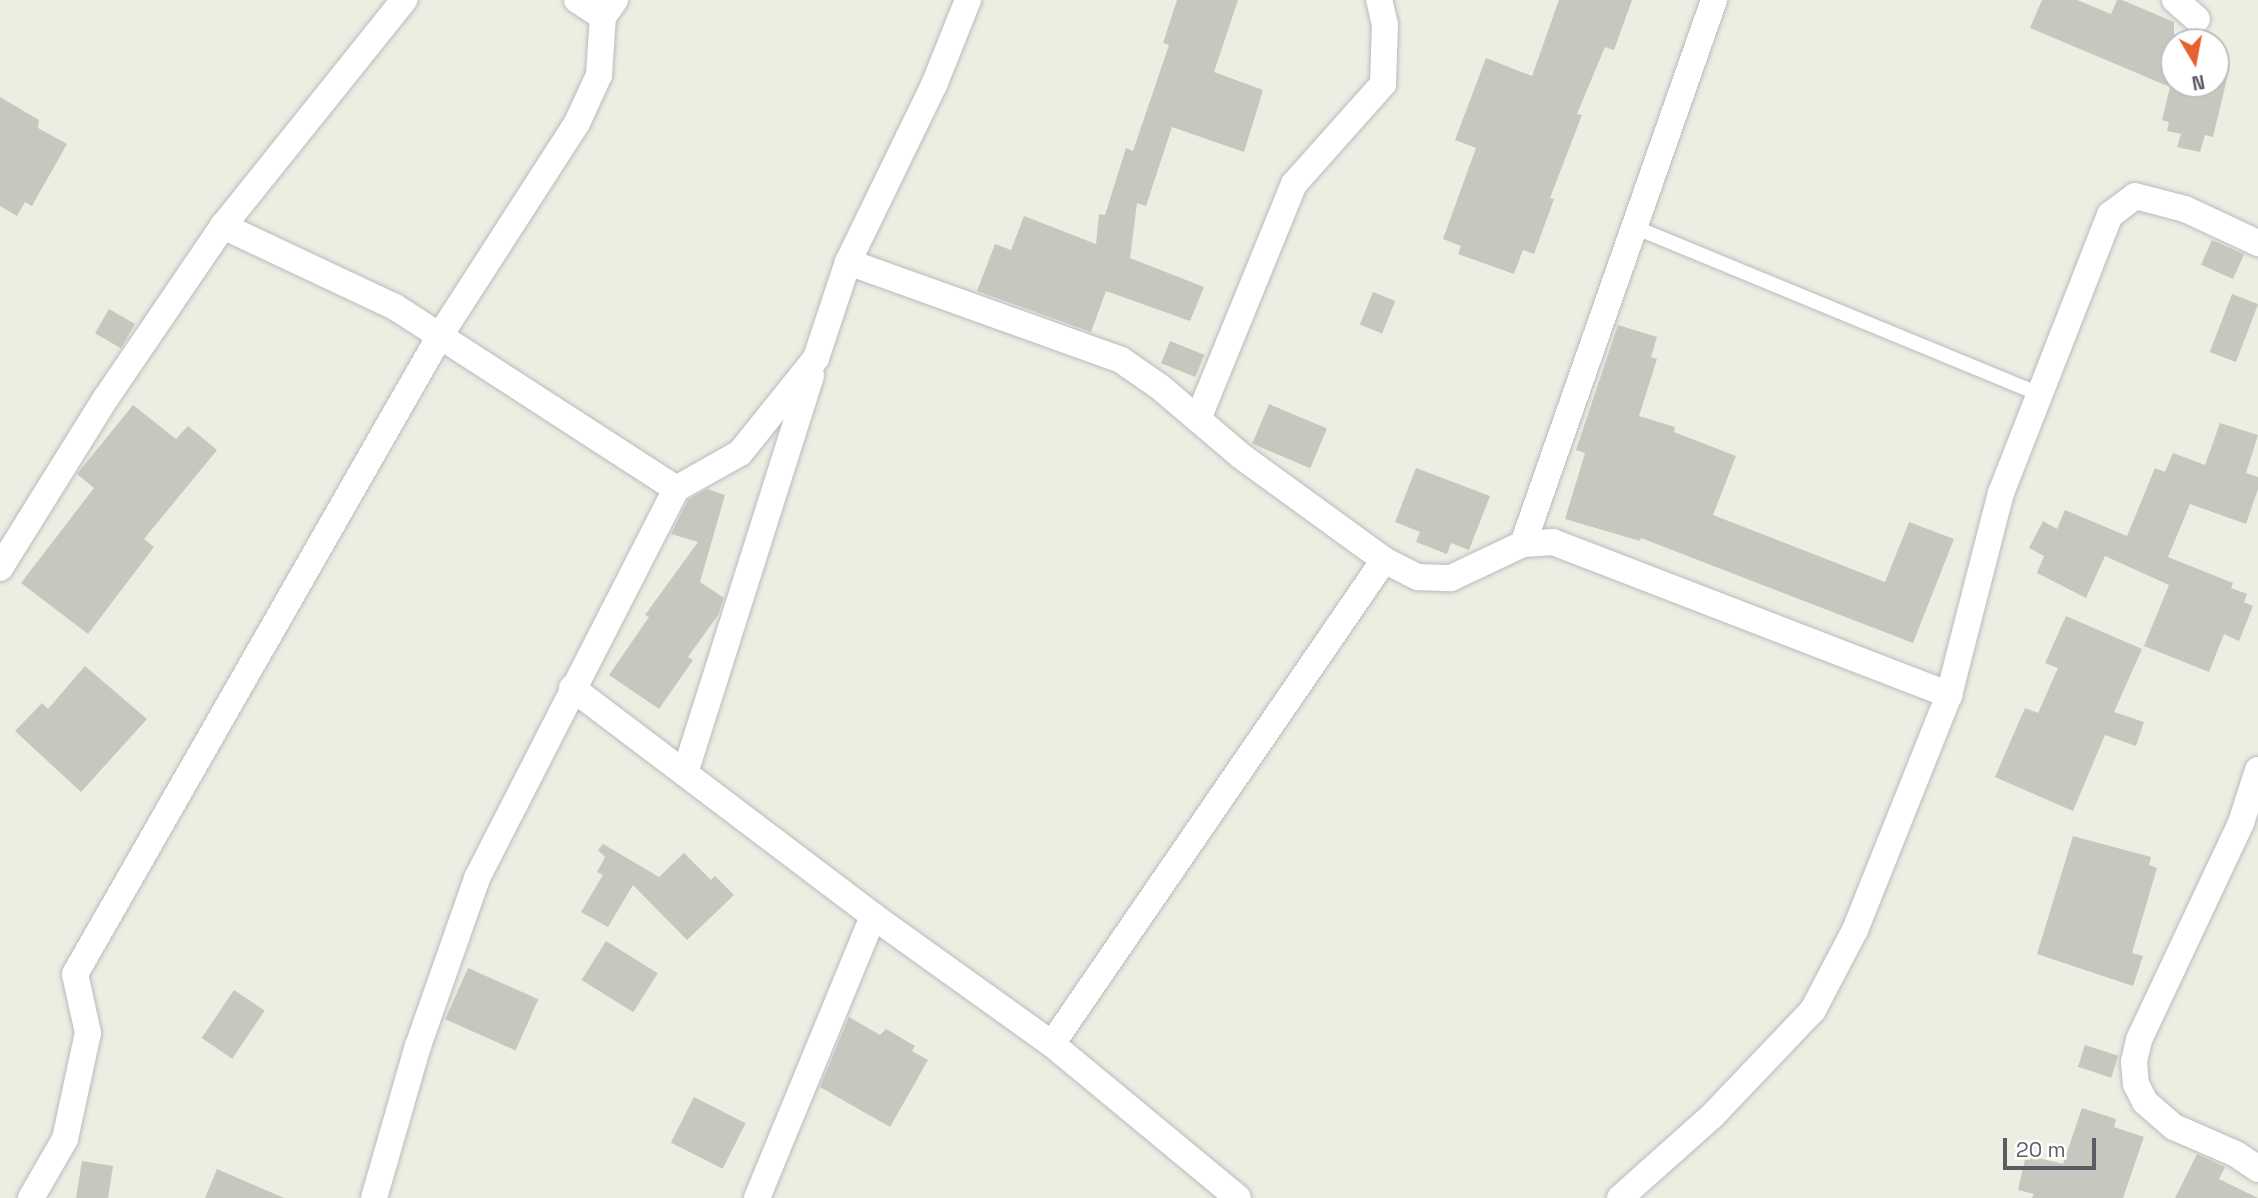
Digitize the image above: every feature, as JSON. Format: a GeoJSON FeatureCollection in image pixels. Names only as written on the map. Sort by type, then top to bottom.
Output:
{"type":"FeatureCollection","features":[{"type":"Feature","properties":{"kind":"street"},"geometry":{"type":"LineString","coordinates":[[0,568],[106,398],[223,226],[404,0]]}},
{"type":"Feature","properties":{"kind":"street"},"geometry":{"type":"LineString","coordinates":[[31,1198],[65,1139],[88,1033],[75,974],[441,334],[577,123],[599,75],[609,8],[577,0]]}},
{"type":"Feature","properties":{"kind":"street"},"geometry":{"type":"LineString","coordinates":[[685,773],[848,262],[933,86],[968,0]]}},
{"type":"Feature","properties":{"kind":"street"},"geometry":{"type":"LineString","coordinates":[[1198,419],[1294,184],[1383,85],[1385,25],[1378,0]]}},
{"type":"Feature","properties":{"kind":"street"},"geometry":{"type":"LineString","coordinates":[[1523,544],[1714,0]]}},
{"type":"Feature","properties":{"kind":"street"},"geometry":{"type":"LineString","coordinates":[[2175,0],[2197,19]]}},
{"type":"Feature","properties":{"kind":"street"},"geometry":{"type":"LineString","coordinates":[[1620,1198],[1712,1116],[1813,1010],[1855,930],[1949,695],[2001,493],[2110,215],[2135,196],[2185,209],[2258,243]]}},
{"type":"Feature","properties":{"kind":"street"},"geometry":{"type":"LineString","coordinates":[[223,226],[395,307],[441,334],[676,489]]}},
{"type":"Feature","properties":{"kind":"street"},"geometry":{"type":"LineString","coordinates":[[848,262],[1121,360],[1160,387],[1241,456],[1384,560],[1418,577],[1451,578],[1523,544],[1553,541],[1949,695]]}},
{"type":"Feature","properties":{"kind":"street"},"geometry":{"type":"LineString","coordinates":[[373,1198],[418,1046],[477,878],[676,489],[740,453],[816,358]]}},
{"type":"Feature","properties":{"kind":"street"},"geometry":{"type":"LineString","coordinates":[[1052,1044],[1384,560]]}},
{"type":"Feature","properties":{"kind":"street"},"geometry":{"type":"LineString","coordinates":[[572,688],[873,916],[1052,1044],[1238,1198]]}},
{"type":"Feature","properties":{"kind":"street"},"geometry":{"type":"LineString","coordinates":[[2258,770],[2241,823],[2138,1040],[2134,1062],[2136,1084],[2145,1102],[2155,1111],[2174,1127],[2236,1154],[2258,1169]]}},
{"type":"Feature","properties":{"kind":"street"},"geometry":{"type":"LineString","coordinates":[[757,1198],[873,916]]}},
{"type":"Feature","properties":{"kind":"lane"},"geometry":{"type":"LineString","coordinates":[[1634,227],[2040,394]]}},
{"type":"Feature","properties":{"kind":"building"},"geometry":{"type":"Polygon","coordinates":[[[1177,0],[1238,0],[1214,72],[1263,90],[1244,152],[1172,127],[1146,206],[1137,203],[1130,258],[1204,287],[1190,321],[1106,291],[1091,332],[977,291],[995,244],[1011,250],[1024,216],[1096,244],[1099,214],[1105,215],[1126,148],[1133,151],[1169,45],[1163,43],[1177,0]]]}},
{"type":"Feature","properties":{"kind":"building"},"geometry":{"type":"Polygon","coordinates":[[[1559,0],[1632,0],[1614,50],[1605,47],[1577,114],[1582,115],[1550,198],[1554,199],[1534,254],[1523,250],[1514,274],[1458,254],[1461,246],[1443,239],[1476,148],[1455,140],[1486,58],[1532,76],[1559,0]]]}},
{"type":"Feature","properties":{"kind":"building"},"geometry":{"type":"Polygon","coordinates":[[[2042,0],[2077,0],[2111,14],[2117,0],[2122,0],[2174,22],[2174,28],[2160,28],[2160,83],[2030,28],[2042,0]]]}},
{"type":"Feature","properties":{"kind":"building"},"geometry":{"type":"Polygon","coordinates":[[[0,97],[39,120],[38,128],[67,144],[32,206],[25,202],[17,216],[0,206],[0,97]]]}},
{"type":"Feature","properties":{"kind":"building"},"geometry":{"type":"Polygon","coordinates":[[[2167,98],[2222,98],[2213,137],[2205,135],[2200,152],[2177,147],[2181,134],[2167,131],[2169,122],[2162,120],[2167,98]]]}},
{"type":"Feature","properties":{"kind":"building"},"geometry":{"type":"Polygon","coordinates":[[[2212,240],[2244,254],[2233,279],[2201,265],[2212,240]]]}},
{"type":"Feature","properties":{"kind":"building"},"geometry":{"type":"Polygon","coordinates":[[[1373,292],[1395,301],[1382,333],[1360,324],[1373,292]]]}},
{"type":"Feature","properties":{"kind":"building"},"geometry":{"type":"Polygon","coordinates":[[[2232,294],[2258,304],[2236,362],[2210,352],[2232,294]]]}},
{"type":"Feature","properties":{"kind":"building"},"geometry":{"type":"Polygon","coordinates":[[[109,309],[135,324],[121,348],[95,333],[109,309]]]}},
{"type":"Feature","properties":{"kind":"building"},"geometry":{"type":"Polygon","coordinates":[[[1618,325],[1657,337],[1651,357],[1657,359],[1639,416],[1675,427],[1674,432],[1736,456],[1713,515],[1885,582],[1909,522],[1954,539],[1913,643],[1641,538],[1640,541],[1565,519],[1585,453],[1576,450],[1618,325]]]}},
{"type":"Feature","properties":{"kind":"building"},"geometry":{"type":"Polygon","coordinates":[[[1170,341],[1204,355],[1195,377],[1161,363],[1170,341]]]}},
{"type":"Feature","properties":{"kind":"building"},"geometry":{"type":"Polygon","coordinates":[[[1269,404],[1327,429],[1310,468],[1252,444],[1269,404]]]}},
{"type":"Feature","properties":{"kind":"building"},"geometry":{"type":"Polygon","coordinates":[[[133,405],[176,439],[188,426],[217,450],[144,539],[154,547],[88,634],[21,583],[94,488],[77,474],[133,405]]]}},
{"type":"Feature","properties":{"kind":"building"},"geometry":{"type":"Polygon","coordinates":[[[2220,423],[2258,435],[2246,473],[2258,477],[2258,489],[2246,524],[2190,504],[2168,557],[2233,583],[2231,588],[2247,594],[2244,602],[2253,606],[2239,641],[2224,634],[2209,672],[2144,646],[2169,585],[2105,556],[2086,598],[2037,573],[2044,556],[2029,548],[2043,521],[2057,529],[2065,510],[2127,536],[2155,468],[2165,472],[2173,453],[2205,465],[2220,423]]]}},
{"type":"Feature","properties":{"kind":"building"},"geometry":{"type":"Polygon","coordinates":[[[1416,468],[1490,496],[1469,550],[1451,543],[1447,554],[1416,542],[1420,532],[1395,522],[1416,468]]]}},
{"type":"Feature","properties":{"kind":"building"},"geometry":{"type":"Polygon","coordinates":[[[707,489],[725,495],[700,582],[724,598],[718,615],[688,657],[693,660],[659,709],[609,675],[649,617],[645,615],[698,542],[671,534],[688,500],[707,489]]]}},
{"type":"Feature","properties":{"kind":"building"},"geometry":{"type":"Polygon","coordinates":[[[2066,616],[2142,649],[2114,712],[2144,722],[2136,746],[2105,735],[2073,811],[1995,777],[2025,708],[2038,713],[2058,668],[2045,663],[2066,616]]]}},
{"type":"Feature","properties":{"kind":"building"},"geometry":{"type":"Polygon","coordinates":[[[85,666],[147,719],[81,792],[15,731],[42,703],[48,709],[85,666]]]}},
{"type":"Feature","properties":{"kind":"building"},"geometry":{"type":"Polygon","coordinates":[[[2073,836],[2151,857],[2149,865],[2157,868],[2132,953],[2143,956],[2133,986],[2037,954],[2073,836]]]}},
{"type":"Feature","properties":{"kind":"building"},"geometry":{"type":"Polygon","coordinates":[[[603,844],[659,877],[684,853],[711,880],[715,876],[734,895],[687,940],[633,885],[608,927],[581,912],[603,875],[597,872],[605,857],[598,850],[603,844]]]}},
{"type":"Feature","properties":{"kind":"building"},"geometry":{"type":"Polygon","coordinates":[[[606,941],[658,973],[633,1012],[582,980],[606,941]]]}},
{"type":"Feature","properties":{"kind":"building"},"geometry":{"type":"Polygon","coordinates":[[[468,968],[538,999],[516,1050],[445,1019],[468,968]]]}},
{"type":"Feature","properties":{"kind":"building"},"geometry":{"type":"Polygon","coordinates":[[[234,990],[265,1011],[232,1059],[202,1038],[234,990]]]}},
{"type":"Feature","properties":{"kind":"building"},"geometry":{"type":"Polygon","coordinates":[[[849,1017],[880,1035],[886,1029],[915,1046],[912,1051],[928,1060],[890,1127],[820,1087],[849,1017]]]}},
{"type":"Feature","properties":{"kind":"building"},"geometry":{"type":"Polygon","coordinates":[[[2085,1045],[2118,1056],[2111,1078],[2078,1067],[2085,1045]]]}},
{"type":"Feature","properties":{"kind":"building"},"geometry":{"type":"Polygon","coordinates":[[[694,1097],[746,1123],[723,1169],[671,1142],[694,1097]]]}},
{"type":"Feature","properties":{"kind":"building"},"geometry":{"type":"Polygon","coordinates":[[[2082,1108],[2116,1119],[2114,1127],[2144,1137],[2123,1198],[2032,1198],[2034,1194],[2018,1190],[2026,1155],[2063,1164],[2082,1108]]]}},
{"type":"Feature","properties":{"kind":"building"},"geometry":{"type":"Polygon","coordinates":[[[2197,1154],[2225,1167],[2219,1179],[2258,1198],[2175,1198],[2197,1154]]]}},
{"type":"Feature","properties":{"kind":"building"},"geometry":{"type":"Polygon","coordinates":[[[82,1161],[113,1166],[108,1198],[76,1198],[82,1161]]]}},
{"type":"Feature","properties":{"kind":"building"},"geometry":{"type":"Polygon","coordinates":[[[217,1169],[284,1198],[205,1198],[217,1169]]]}}]}
